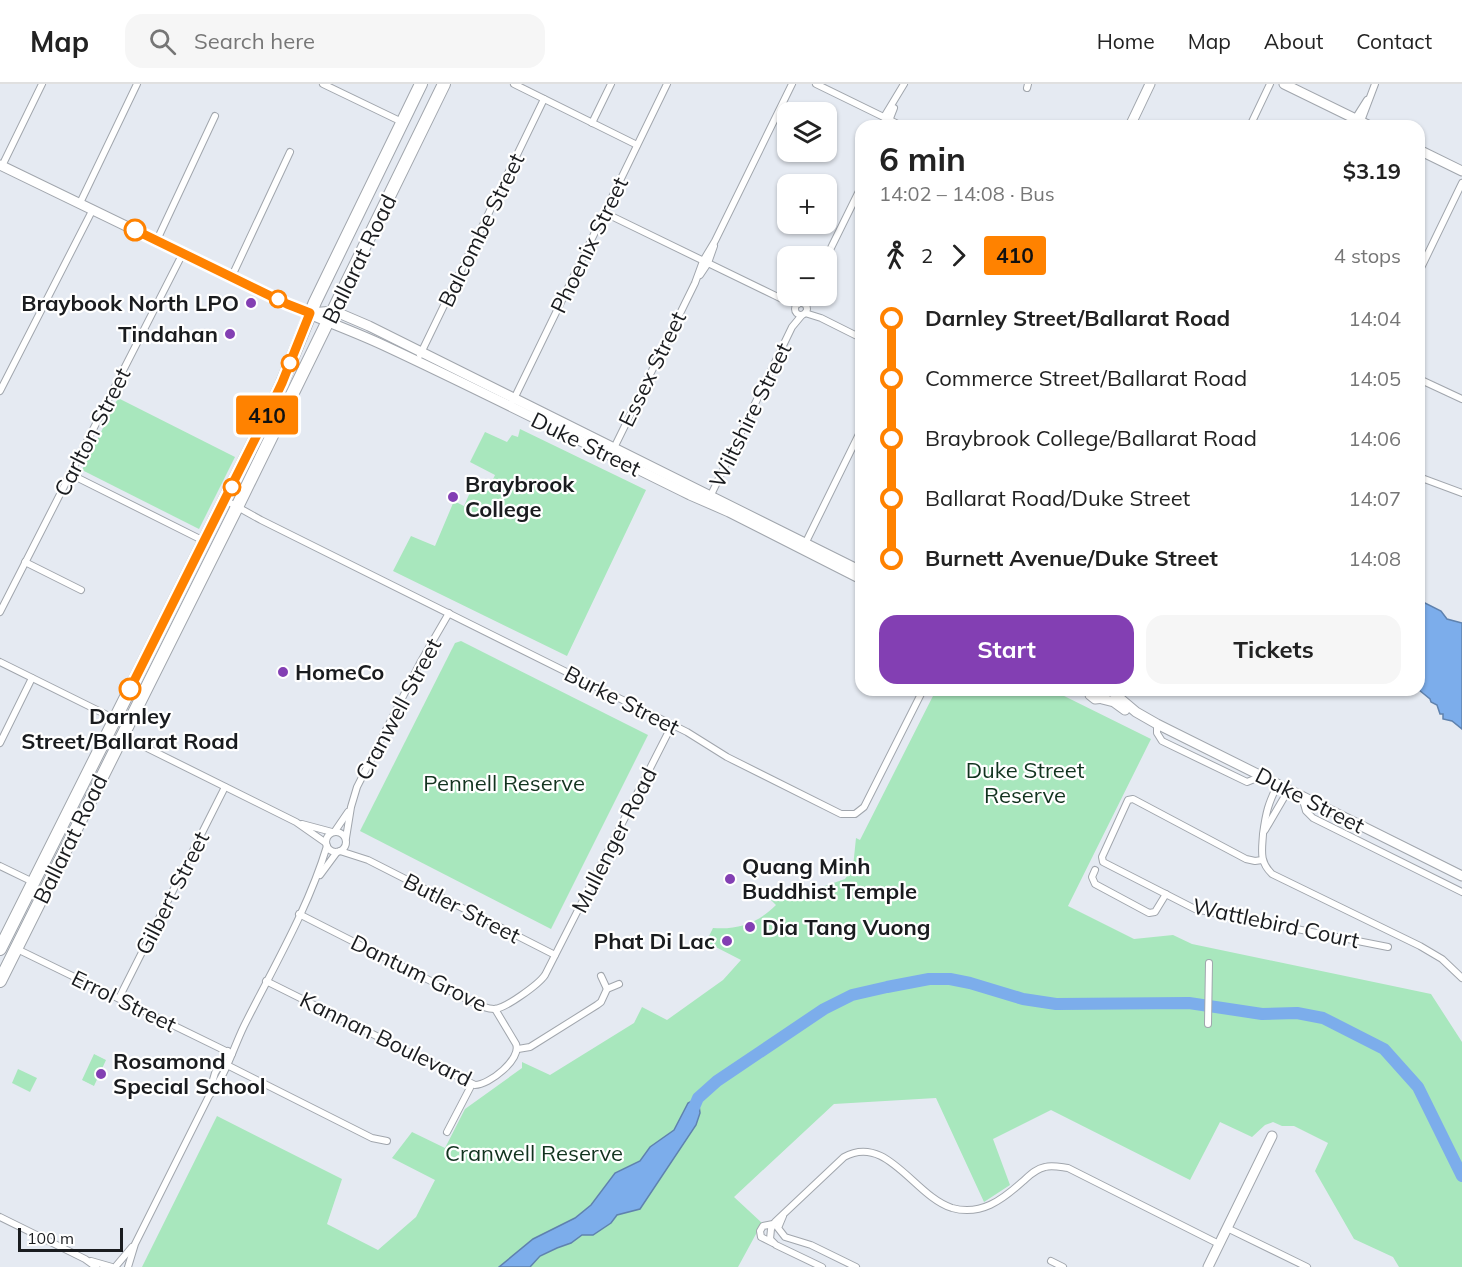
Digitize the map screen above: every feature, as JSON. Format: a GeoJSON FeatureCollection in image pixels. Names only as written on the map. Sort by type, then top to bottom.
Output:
{"type":"FeatureCollection","features":[{"type":"Feature","properties":{"kind":"highway","name":"Ballarat Road"},"geometry":{"type":"LineString","coordinates":[[0,949],[282,383],[310,313],[421,84]]}},
{"type":"Feature","properties":{"kind":"highway","name":"Ballarat Road"},"geometry":{"type":"LineString","coordinates":[[0,981],[237,507],[444,84]]}},
{"type":"Feature","properties":{"kind":"street"},"geometry":{"type":"LineString","coordinates":[[1,166],[42,84]]}},
{"type":"Feature","properties":{"kind":"street"},"geometry":{"type":"LineString","coordinates":[[80,203],[137,84]]}},
{"type":"Feature","properties":{"kind":"street"},"geometry":{"type":"LineString","coordinates":[[323,84],[402,122]]}},
{"type":"Feature","properties":{"kind":"street"},"geometry":{"type":"LineString","coordinates":[[514,84],[637,145]]}},
{"type":"Feature","properties":{"kind":"street"},"geometry":{"type":"LineString","coordinates":[[592,123],[611,84]]}},
{"type":"Feature","properties":{"kind":"street","name":"Phoenix Street"},"geometry":{"type":"LineString","coordinates":[[510,407],[667,84]]}},
{"type":"Feature","properties":{"kind":"street","name":"Essex Street"},"geometry":{"type":"LineString","coordinates":[[612,452],[792,84]]}},
{"type":"Feature","properties":{"kind":"street"},"geometry":{"type":"LineString","coordinates":[[816,84],[886,120]]}},
{"type":"Feature","properties":{"kind":"street"},"geometry":{"type":"LineString","coordinates":[[893,120],[897,98],[904,84]]}},
{"type":"Feature","properties":{"kind":"street"},"geometry":{"type":"LineString","coordinates":[[1133,120],[1150,84]]}},
{"type":"Feature","properties":{"kind":"street"},"geometry":{"type":"LineString","coordinates":[[1253,120],[1270,84]]}},
{"type":"Feature","properties":{"kind":"street"},"geometry":{"type":"LineString","coordinates":[[1284,84],[1358,120]]}},
{"type":"Feature","properties":{"kind":"street"},"geometry":{"type":"LineString","coordinates":[[1363,120],[1376,84]]}},
{"type":"Feature","properties":{"kind":"street","name":"Balcombe Street"},"geometry":{"type":"LineString","coordinates":[[419,357],[544,99]]}},
{"type":"Feature","properties":{"kind":"street"},"geometry":{"type":"LineString","coordinates":[[157,240],[215,116]]}},
{"type":"Feature","properties":{"kind":"street"},"geometry":{"type":"LineString","coordinates":[[232,276],[290,152]]}},
{"type":"Feature","properties":{"kind":"street"},"geometry":{"type":"LineString","coordinates":[[1425,153],[1462,171]]}},
{"type":"Feature","properties":{"kind":"street","name":"Duke Street"},"geometry":{"type":"LineString","coordinates":[[1,166],[328,323],[419,357],[515,397],[612,452]]}},
{"type":"Feature","properties":{"kind":"street"},"geometry":{"type":"LineString","coordinates":[[1425,260],[1462,183]]}},
{"type":"Feature","properties":{"kind":"street"},"geometry":{"type":"LineString","coordinates":[[832,246],[855,199]]}},
{"type":"Feature","properties":{"kind":"street"},"geometry":{"type":"LineString","coordinates":[[0,391],[93,209]]}},
{"type":"Feature","properties":{"kind":"street"},"geometry":{"type":"LineString","coordinates":[[605,213],[855,335]]}},
{"type":"Feature","properties":{"kind":"street","name":"Carlton Street"},"geometry":{"type":"LineString","coordinates":[[0,612],[183,252]]}},
{"type":"Feature","properties":{"kind":"street","name":"Wiltshire Street"},"geometry":{"type":"LineString","coordinates":[[709,499],[803,306]]}},
{"type":"Feature","properties":{"kind":"street","name":"Duke Street"},"geometry":{"type":"LineString","coordinates":[[310,313],[334,311],[510,407],[612,452],[855,569]]}},
{"type":"Feature","properties":{"kind":"street"},"geometry":{"type":"LineString","coordinates":[[1425,382],[1462,399]]}},
{"type":"Feature","properties":{"kind":"street"},"geometry":{"type":"LineString","coordinates":[[804,546],[855,442]]}},
{"type":"Feature","properties":{"kind":"street"},"geometry":{"type":"LineString","coordinates":[[70,474],[204,542]]}},
{"type":"Feature","properties":{"kind":"street"},"geometry":{"type":"LineString","coordinates":[[1425,479],[1462,493]]}},
{"type":"Feature","properties":{"kind":"street","name":"Burke Street"},"geometry":{"type":"LineString","coordinates":[[225,500],[672,725],[727,757],[836,811],[851,814],[861,810],[867,802],[920,696]]}},
{"type":"Feature","properties":{"kind":"street","name":"Burke Street"},"geometry":{"type":"LineString","coordinates":[[231,519],[247,517],[261,520]]}},
{"type":"Feature","properties":{"kind":"street","name":"Duke Street"},"geometry":{"type":"LineString","coordinates":[[804,546],[855,576]]}},
{"type":"Feature","properties":{"kind":"street"},"geometry":{"type":"LineString","coordinates":[[25,562],[81,590]]}},
{"type":"Feature","properties":{"kind":"street","name":"Cranwell Street"},"geometry":{"type":"LineString","coordinates":[[346,839],[351,807],[363,775],[420,663],[449,613]]}},
{"type":"Feature","properties":{"kind":"street"},"geometry":{"type":"LineString","coordinates":[[0,662],[107,716],[133,741],[296,822],[331,851],[339,851]]}},
{"type":"Feature","properties":{"kind":"street"},"geometry":{"type":"LineString","coordinates":[[0,743],[33,678]]}},
{"type":"Feature","properties":{"kind":"street","name":"Duke Street"},"geometry":{"type":"LineString","coordinates":[[1092,696],[1095,699],[1114,702],[1131,713],[1462,876]]}},
{"type":"Feature","properties":{"kind":"street"},"geometry":{"type":"LineString","coordinates":[[1102,699],[1107,696]]}},
{"type":"Feature","properties":{"kind":"street","name":"Duke Street"},"geometry":{"type":"LineString","coordinates":[[1117,696],[1136,712],[1157,724]]}},
{"type":"Feature","properties":{"kind":"street","name":"Mullenger Road"},"geometry":{"type":"LineString","coordinates":[[555,955],[672,725]]}},
{"type":"Feature","properties":{"kind":"street"},"geometry":{"type":"LineString","coordinates":[[1278,784],[1264,817],[1261,853],[1264,866],[1272,874],[1420,946],[1442,959],[1462,978]]}},
{"type":"Feature","properties":{"kind":"street","name":"Gilbert Street"},"geometry":{"type":"LineString","coordinates":[[119,998],[225,787]]}},
{"type":"Feature","properties":{"kind":"street"},"geometry":{"type":"LineString","coordinates":[[1264,832],[1289,789]]}},
{"type":"Feature","properties":{"kind":"street"},"geometry":{"type":"LineString","coordinates":[[1302,796],[1305,811],[1313,818],[1462,892]]}},
{"type":"Feature","properties":{"kind":"street","name":"Wattlebird Court"},"geometry":{"type":"LineString","coordinates":[[1262,860],[1246,859],[1136,799],[1128,800],[1103,852],[1103,862],[1202,911],[1388,947]]}},
{"type":"Feature","properties":{"kind":"street","name":"Cranwell Street"},"geometry":{"type":"LineString","coordinates":[[334,832],[351,807]]}},
{"type":"Feature","properties":{"kind":"street"},"geometry":{"type":"LineString","coordinates":[[209,1096],[215,1073],[238,1039],[318,878],[339,851],[345,847],[346,839],[342,833],[296,822]]}},
{"type":"Feature","properties":{"kind":"street"},"geometry":{"type":"LineString","coordinates":[[318,878],[327,837],[334,832]]}},
{"type":"Feature","properties":{"kind":"street","name":"Butler Street"},"geometry":{"type":"LineString","coordinates":[[346,839],[368,861]]}},
{"type":"Feature","properties":{"kind":"street","name":"Butler Street"},"geometry":{"type":"LineString","coordinates":[[339,851],[368,861],[555,955]]}},
{"type":"Feature","properties":{"kind":"street"},"geometry":{"type":"LineString","coordinates":[[0,866],[33,882]]}},
{"type":"Feature","properties":{"kind":"street"},"geometry":{"type":"LineString","coordinates":[[1095,870],[1092,877],[1095,884],[1149,913],[1155,912],[1160,907],[1166,894]]}},
{"type":"Feature","properties":{"kind":"street","name":"Dantum Grove"},"geometry":{"type":"LineString","coordinates":[[299,914],[480,1006],[495,1009],[537,985],[555,955]]}},
{"type":"Feature","properties":{"kind":"street","name":"Errol Street"},"geometry":{"type":"LineString","coordinates":[[16,949],[230,1053]]}},
{"type":"Feature","properties":{"kind":"street"},"geometry":{"type":"LineString","coordinates":[[1208,1024],[1209,963]]}},
{"type":"Feature","properties":{"kind":"street"},"geometry":{"type":"LineString","coordinates":[[601,976],[607,989]]}},
{"type":"Feature","properties":{"kind":"street","name":"Kannan Boulevard"},"geometry":{"type":"LineString","coordinates":[[266,981],[472,1084],[479,1085],[487,1082],[512,1062],[518,1049]]}},
{"type":"Feature","properties":{"kind":"street"},"geometry":{"type":"LineString","coordinates":[[495,1009],[518,1049],[530,1047],[597,1005],[601,1002],[607,989],[619,984]]}},
{"type":"Feature","properties":{"kind":"street"},"geometry":{"type":"LineString","coordinates":[[128,1267],[135,1244],[209,1096],[222,1078],[230,1053]]}},
{"type":"Feature","properties":{"kind":"street"},"geometry":{"type":"LineString","coordinates":[[221,1062],[372,1138],[387,1141]]}},
{"type":"Feature","properties":{"kind":"street"},"geometry":{"type":"LineString","coordinates":[[447,1132],[472,1084]]}},
{"type":"Feature","properties":{"kind":"street"},"geometry":{"type":"LineString","coordinates":[[1208,1267],[1272,1136]]}},
{"type":"Feature","properties":{"kind":"street"},"geometry":{"type":"LineString","coordinates":[[822,1267],[776,1245],[770,1235],[773,1224],[844,1157],[854,1151],[868,1150],[893,1164],[936,1201],[952,1208],[978,1209],[991,1205],[1003,1198],[1033,1172],[1044,1167],[1068,1168],[1220,1244]]}},
{"type":"Feature","properties":{"kind":"street"},"geometry":{"type":"LineString","coordinates":[[789,1209],[778,1227],[782,1234],[812,1245],[856,1267]]}},
{"type":"Feature","properties":{"kind":"street"},"geometry":{"type":"LineString","coordinates":[[0,1217],[85,1259],[96,1267]]}},
{"type":"Feature","properties":{"kind":"street"},"geometry":{"type":"LineString","coordinates":[[1227,1228],[1307,1267]]}},
{"type":"Feature","properties":{"kind":"street"},"geometry":{"type":"LineString","coordinates":[[85,1259],[115,1267],[135,1244]]}},
{"type":"Feature","properties":{"kind":"street"},"geometry":{"type":"LineString","coordinates":[[1051,1261],[1063,1267]]}},
{"type":"Feature","properties":{"kind":"green space"},"geometry":{"type":"Polygon","coordinates":[[[118,398],[235,457],[199,529],[82,470],[118,398]]]}},
{"type":"Feature","properties":{"kind":"green space"},"geometry":{"type":"Polygon","coordinates":[[[520,429],[646,490],[567,656],[393,571],[411,536],[435,546],[454,501],[464,506],[472,488],[486,494],[495,475],[470,462],[485,432],[507,442],[512,435],[518,437],[520,429]]]}},
{"type":"Feature","properties":{"kind":"green space","name":"Pennell Reserve"},"geometry":{"type":"Polygon","coordinates":[[[461,641],[648,735],[551,929],[360,831],[455,643],[461,641]]]}},
{"type":"Feature","properties":{"kind":"green space"},"geometry":{"type":"Polygon","coordinates":[[[933,696],[1064,696],[1151,739],[1068,906],[1134,939],[1173,935],[1192,944],[1431,994],[1462,1042],[1462,1267],[1399,1267],[1393,1257],[1354,1239],[1315,1171],[1328,1143],[1294,1126],[1282,1126],[1273,1122],[1265,1125],[1252,1137],[1220,1122],[1190,1180],[1051,1110],[993,1139],[1010,1185],[984,1202],[936,1098],[834,1104],[734,1197],[762,1223],[738,1267],[522,1267],[671,1151],[688,1103],[674,1130],[650,1147],[640,1161],[615,1173],[591,1205],[575,1218],[533,1239],[499,1267],[142,1267],[217,1116],[342,1179],[327,1224],[378,1250],[416,1217],[435,1180],[392,1158],[412,1132],[445,1148],[465,1109],[522,1068],[522,1062],[550,1075],[634,1023],[642,1007],[667,1020],[723,980],[741,960],[706,942],[713,928],[731,928],[755,921],[776,905],[771,900],[775,893],[785,893],[793,897],[845,879],[853,867],[856,838],[860,840],[933,696]]]}},
{"type":"Feature","properties":{"kind":"green space"},"geometry":{"type":"Polygon","coordinates":[[[94,1054],[106,1060],[94,1086],[82,1080],[94,1054]]]}},
{"type":"Feature","properties":{"kind":"green space"},"geometry":{"type":"Polygon","coordinates":[[[18,1069],[37,1078],[30,1092],[12,1083],[18,1069]]]}},
{"type":"Feature","properties":{"kind":"water"},"geometry":{"type":"Polygon","coordinates":[[[1425,603],[1441,611],[1447,619],[1462,623],[1462,729],[1452,721],[1443,719],[1443,714],[1440,714],[1437,705],[1425,695],[1425,603]]]}},
{"type":"Feature","properties":{"kind":"water"},"geometry":{"type":"Polygon","coordinates":[[[698,1098],[700,1113],[696,1125],[640,1209],[617,1215],[611,1223],[593,1235],[582,1235],[571,1243],[540,1256],[530,1267],[499,1267],[533,1239],[575,1218],[591,1205],[615,1173],[640,1161],[650,1147],[674,1130],[688,1103],[698,1098]]]}},
{"type":"Feature","properties":{"kind":"waterway"},"geometry":{"type":"LineString","coordinates":[[692,1112],[698,1098],[717,1081],[824,1009],[852,995],[929,979],[950,979],[1023,999],[1056,1004],[1189,1003],[1262,1014],[1297,1013],[1323,1018],[1384,1049],[1418,1087],[1462,1176]]}},
{"type":"Feature","properties":{"kind":"bus line","name":"410"},"geometry":{"type":"LineString","coordinates":[[130,689],[261,427],[282,383],[310,313],[299,310],[135,230]]}},
{"type":"Feature","properties":{"kind":"place","name":"Braybook North LPO"},"geometry":{"type":"Point","coordinates":[251,303]}},
{"type":"Feature","properties":{"kind":"place","name":"Tindahan"},"geometry":{"type":"Point","coordinates":[230,334]}},
{"type":"Feature","properties":{"kind":"place","name":"Braybrook College"},"geometry":{"type":"Point","coordinates":[453,497]}},
{"type":"Feature","properties":{"kind":"place","name":"HomeCo"},"geometry":{"type":"Point","coordinates":[283,672]}},
{"type":"Feature","properties":{"kind":"place","name":"Darnley Street/Ballarat Road"},"geometry":{"type":"Point","coordinates":[130,689]}},
{"type":"Feature","properties":{"kind":"place","name":"Quang Minh Buddhist Temple"},"geometry":{"type":"Point","coordinates":[730,879]}},
{"type":"Feature","properties":{"kind":"place","name":"Dia Tang Vuong"},"geometry":{"type":"Point","coordinates":[750,927]}},
{"type":"Feature","properties":{"kind":"place","name":"Phat Di Lac"},"geometry":{"type":"Point","coordinates":[727,941]}},
{"type":"Feature","properties":{"kind":"place","name":"Rosamond Special School"},"geometry":{"type":"Point","coordinates":[101,1074]}},
{"type":"Feature","properties":{"kind":"park label","name":"Duke Street Reserve"},"geometry":{"type":"Point","coordinates":[1025,782]}},
{"type":"Feature","properties":{"kind":"park label","name":"Cranwell Reserve"},"geometry":{"type":"Point","coordinates":[534,1153]}}]}
